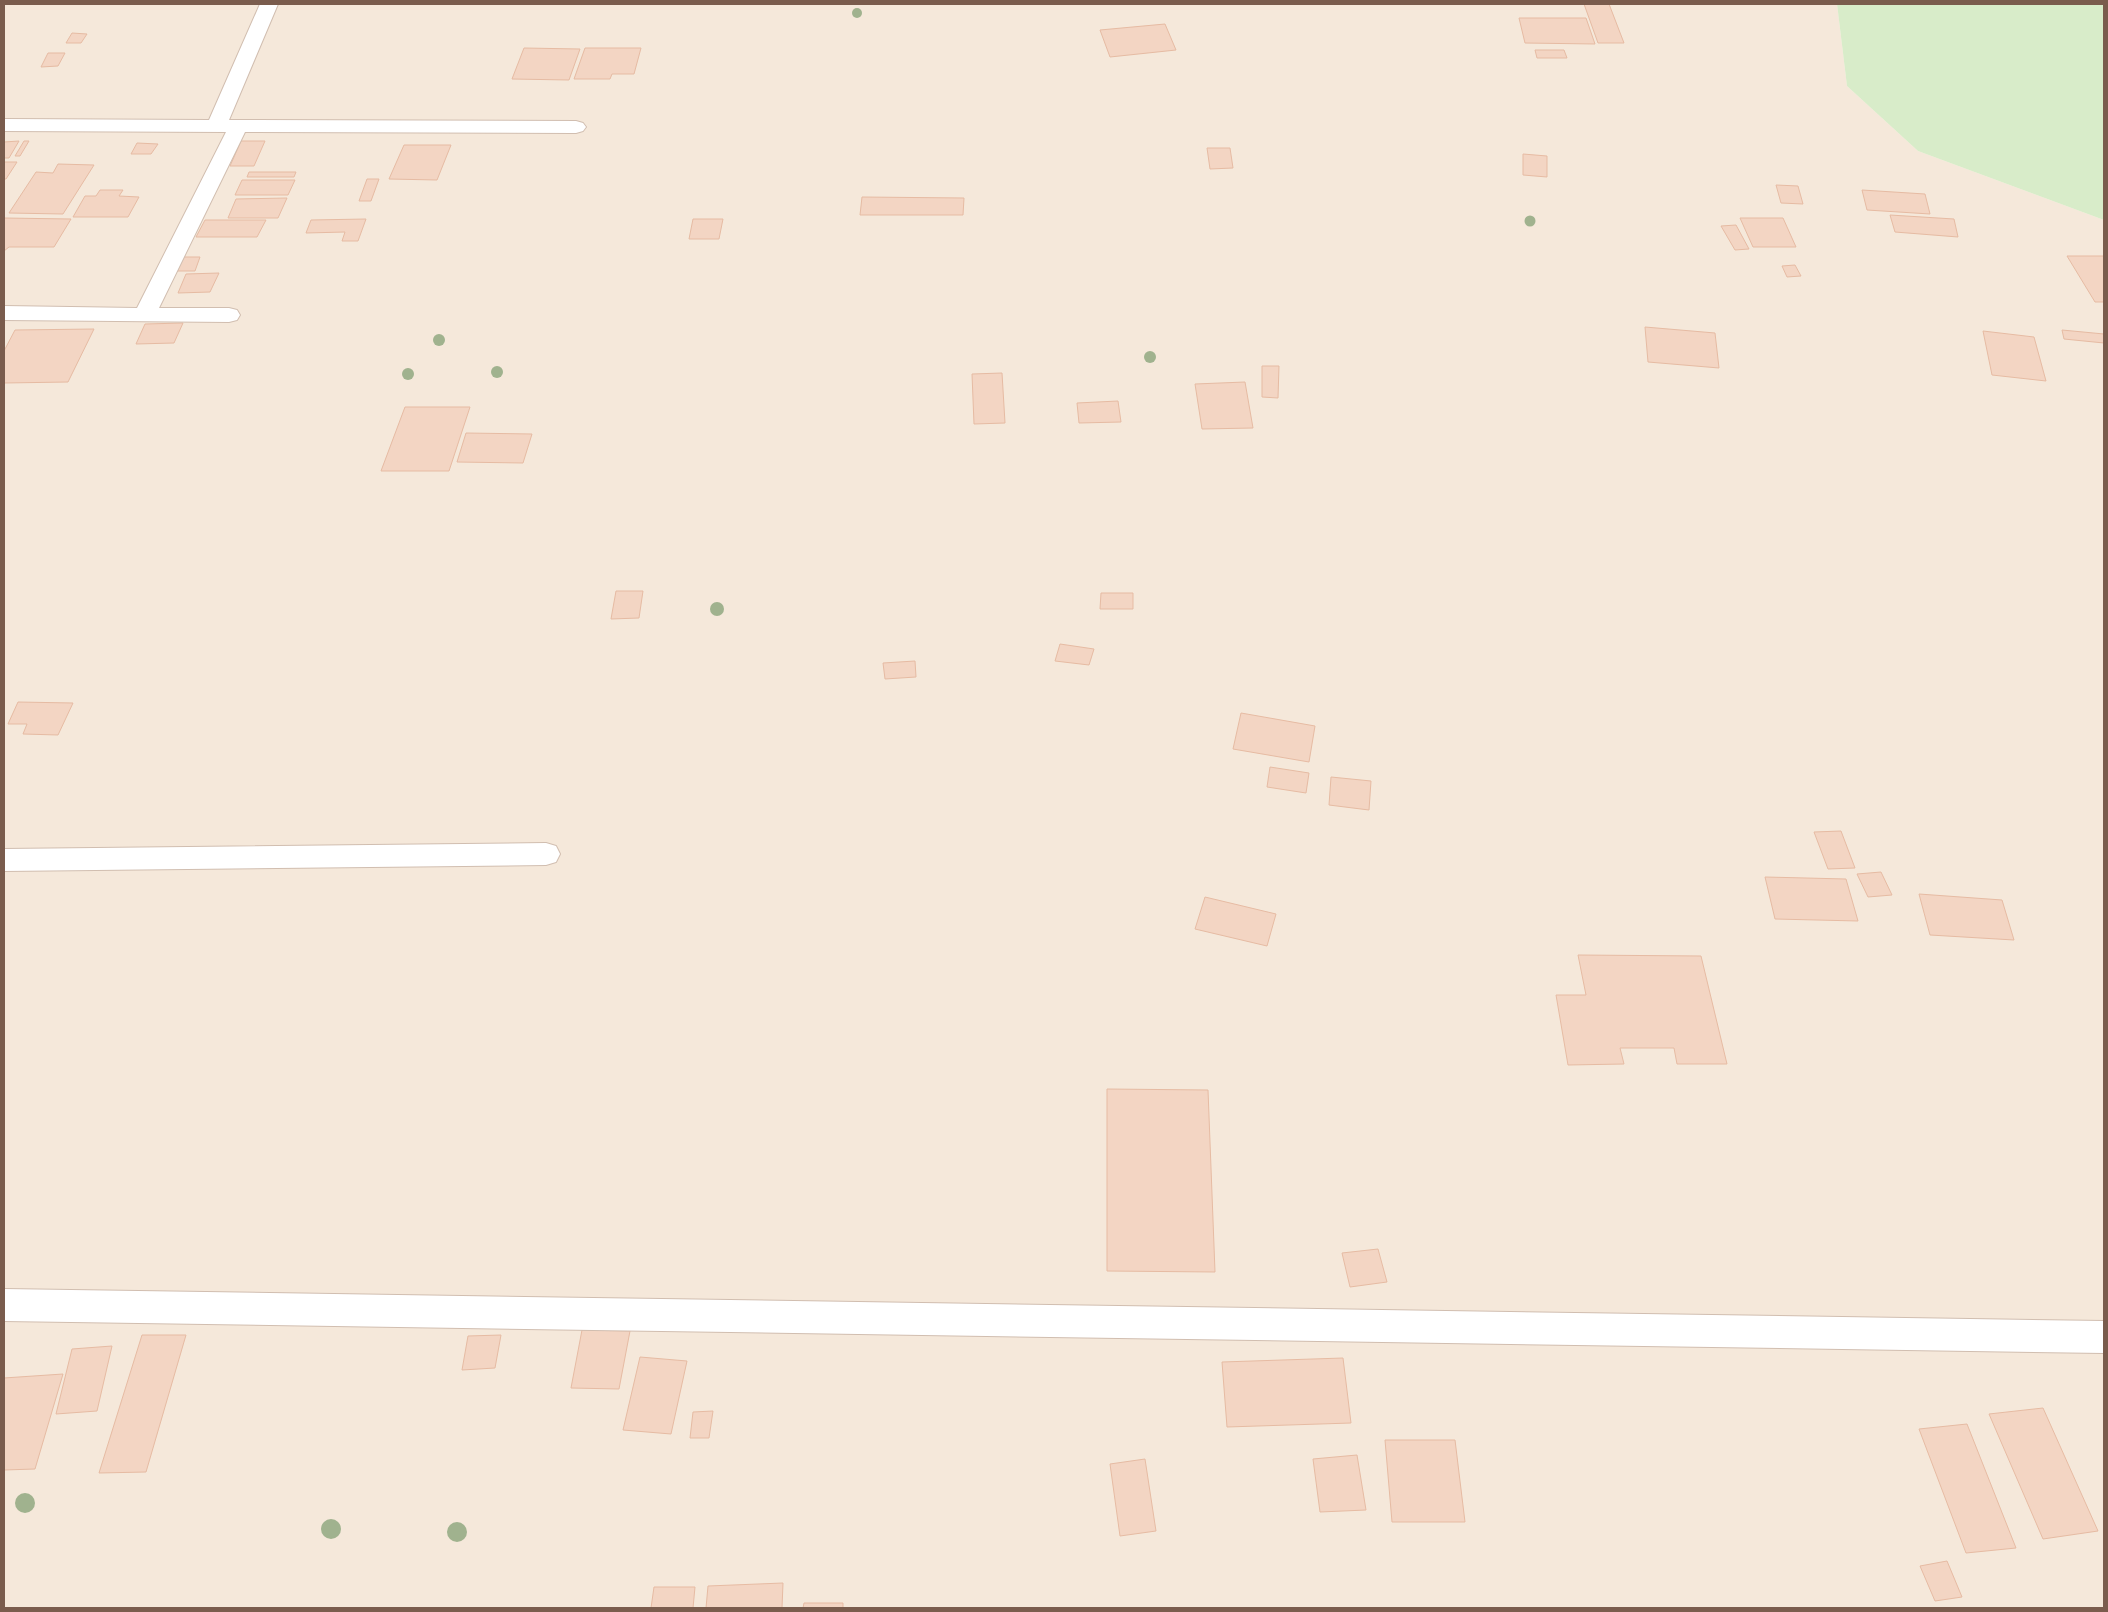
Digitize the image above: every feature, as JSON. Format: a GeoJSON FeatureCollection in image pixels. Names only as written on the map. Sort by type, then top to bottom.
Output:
{"type":"FeatureCollection","features":[{"type":"Feature","properties":{"kind":"street"},"geometry":{"type":"LineString","coordinates":[[216,127],[270,4]]}},
{"type":"Feature","properties":{"kind":"street"},"geometry":{"type":"LineString","coordinates":[[4,125],[216,127],[576,126]]}},
{"type":"Feature","properties":{"kind":"street"},"geometry":{"type":"LineString","coordinates":[[145,314],[238,127]]}},
{"type":"Feature","properties":{"kind":"street"},"geometry":{"type":"LineString","coordinates":[[4,313],[229,315]]}},
{"type":"Feature","properties":{"kind":"street"},"geometry":{"type":"LineString","coordinates":[[4,860],[546,854]]}},
{"type":"Feature","properties":{"kind":"street"},"geometry":{"type":"LineString","coordinates":[[4,1305],[2104,1337]]}},
{"type":"Feature","properties":{"kind":"shaded area"},"geometry":{"type":"Polygon","coordinates":[[[4,4],[1837,4],[1847,86],[1918,151],[2104,220],[2104,1608],[4,1608],[4,4]]]}},
{"type":"Feature","properties":{"kind":"green space"},"geometry":{"type":"Polygon","coordinates":[[[1837,4],[2104,4],[2104,220],[1918,151],[1847,86],[1837,4]]]}},
{"type":"Feature","properties":{"kind":"building"},"geometry":{"type":"Polygon","coordinates":[[[1584,4],[1609,4],[1624,43],[1598,43],[1584,4]]]}},
{"type":"Feature","properties":{"kind":"building"},"geometry":{"type":"Polygon","coordinates":[[[1519,18],[1586,18],[1595,44],[1525,43],[1519,18]]]}},
{"type":"Feature","properties":{"kind":"building"},"geometry":{"type":"Polygon","coordinates":[[[1165,24],[1176,50],[1110,57],[1100,30],[1165,24]]]}},
{"type":"Feature","properties":{"kind":"building"},"geometry":{"type":"Polygon","coordinates":[[[72,33],[87,34],[81,43],[66,43],[72,33]]]}},
{"type":"Feature","properties":{"kind":"building"},"geometry":{"type":"Polygon","coordinates":[[[524,48],[580,49],[569,80],[512,79],[524,48]]]}},
{"type":"Feature","properties":{"kind":"building"},"geometry":{"type":"Polygon","coordinates":[[[585,48],[641,48],[634,74],[612,74],[610,79],[574,79],[585,48]]]}},
{"type":"Feature","properties":{"kind":"building"},"geometry":{"type":"Polygon","coordinates":[[[1535,50],[1564,50],[1567,58],[1537,58],[1535,50]]]}},
{"type":"Feature","properties":{"kind":"building"},"geometry":{"type":"Polygon","coordinates":[[[48,53],[65,53],[58,66],[41,67],[48,53]]]}},
{"type":"Feature","properties":{"kind":"building"},"geometry":{"type":"Polygon","coordinates":[[[19,141],[9,158],[4,158],[4,142],[19,141]]]}},
{"type":"Feature","properties":{"kind":"building"},"geometry":{"type":"Polygon","coordinates":[[[24,141],[29,141],[20,156],[15,156],[24,141]]]}},
{"type":"Feature","properties":{"kind":"building"},"geometry":{"type":"Polygon","coordinates":[[[241,141],[265,141],[254,166],[230,166],[241,141]]]}},
{"type":"Feature","properties":{"kind":"building"},"geometry":{"type":"Polygon","coordinates":[[[137,143],[158,144],[151,154],[131,154],[137,143]]]}},
{"type":"Feature","properties":{"kind":"building"},"geometry":{"type":"Polygon","coordinates":[[[404,145],[451,145],[437,180],[389,179],[404,145]]]}},
{"type":"Feature","properties":{"kind":"building"},"geometry":{"type":"Polygon","coordinates":[[[1207,148],[1230,148],[1233,168],[1210,169],[1207,148]]]}},
{"type":"Feature","properties":{"kind":"building"},"geometry":{"type":"Polygon","coordinates":[[[1523,154],[1547,156],[1547,177],[1523,175],[1523,154]]]}},
{"type":"Feature","properties":{"kind":"building"},"geometry":{"type":"Polygon","coordinates":[[[4,162],[17,162],[6,179],[4,179],[4,162]]]}},
{"type":"Feature","properties":{"kind":"building"},"geometry":{"type":"Polygon","coordinates":[[[58,164],[94,165],[63,214],[9,213],[36,172],[53,173],[58,164]]]}},
{"type":"Feature","properties":{"kind":"building"},"geometry":{"type":"Polygon","coordinates":[[[249,172],[296,172],[294,177],[247,177],[249,172]]]}},
{"type":"Feature","properties":{"kind":"building"},"geometry":{"type":"Polygon","coordinates":[[[367,179],[379,179],[371,201],[359,201],[367,179]]]}},
{"type":"Feature","properties":{"kind":"building"},"geometry":{"type":"Polygon","coordinates":[[[242,180],[295,180],[288,195],[235,195],[242,180]]]}},
{"type":"Feature","properties":{"kind":"building"},"geometry":{"type":"Polygon","coordinates":[[[1776,185],[1798,186],[1803,204],[1781,203],[1776,185]]]}},
{"type":"Feature","properties":{"kind":"building"},"geometry":{"type":"Polygon","coordinates":[[[100,190],[123,190],[119,196],[139,197],[128,217],[73,217],[85,196],[96,196],[100,190]]]}},
{"type":"Feature","properties":{"kind":"building"},"geometry":{"type":"Polygon","coordinates":[[[1862,190],[1925,194],[1930,214],[1867,210],[1862,190]]]}},
{"type":"Feature","properties":{"kind":"building"},"geometry":{"type":"Polygon","coordinates":[[[862,197],[964,198],[963,215],[860,215],[862,197]]]}},
{"type":"Feature","properties":{"kind":"building"},"geometry":{"type":"Polygon","coordinates":[[[287,198],[278,218],[228,218],[236,199],[287,198]]]}},
{"type":"Feature","properties":{"kind":"building"},"geometry":{"type":"Polygon","coordinates":[[[1890,215],[1954,219],[1958,237],[1895,232],[1890,215]]]}},
{"type":"Feature","properties":{"kind":"building"},"geometry":{"type":"Polygon","coordinates":[[[4,218],[71,219],[54,247],[9,247],[4,251],[4,218]]]}},
{"type":"Feature","properties":{"kind":"building"},"geometry":{"type":"Polygon","coordinates":[[[1740,218],[1783,218],[1796,247],[1753,247],[1740,218]]]}},
{"type":"Feature","properties":{"kind":"building"},"geometry":{"type":"Polygon","coordinates":[[[366,219],[358,241],[342,241],[345,232],[306,233],[311,220],[366,219]]]}},
{"type":"Feature","properties":{"kind":"building"},"geometry":{"type":"Polygon","coordinates":[[[693,219],[723,219],[719,239],[689,239],[693,219]]]}},
{"type":"Feature","properties":{"kind":"building"},"geometry":{"type":"Polygon","coordinates":[[[205,220],[266,220],[257,237],[196,237],[205,220]]]}},
{"type":"Feature","properties":{"kind":"building"},"geometry":{"type":"Polygon","coordinates":[[[1736,225],[1749,249],[1735,250],[1721,226],[1736,225]]]}},
{"type":"Feature","properties":{"kind":"building"},"geometry":{"type":"Polygon","coordinates":[[[2067,256],[2104,256],[2104,302],[2095,302],[2067,256]]]}},
{"type":"Feature","properties":{"kind":"building"},"geometry":{"type":"Polygon","coordinates":[[[182,257],[200,257],[195,271],[176,271],[182,257]]]}},
{"type":"Feature","properties":{"kind":"building"},"geometry":{"type":"Polygon","coordinates":[[[1795,265],[1801,276],[1787,277],[1782,266],[1795,265]]]}},
{"type":"Feature","properties":{"kind":"building"},"geometry":{"type":"Polygon","coordinates":[[[219,273],[210,292],[178,293],[186,274],[219,273]]]}},
{"type":"Feature","properties":{"kind":"building"},"geometry":{"type":"Polygon","coordinates":[[[183,323],[174,343],[136,344],[145,324],[183,323]]]}},
{"type":"Feature","properties":{"kind":"building"},"geometry":{"type":"Polygon","coordinates":[[[1645,327],[1715,333],[1719,368],[1648,362],[1645,327]]]}},
{"type":"Feature","properties":{"kind":"building"},"geometry":{"type":"Polygon","coordinates":[[[94,329],[68,382],[4,383],[4,351],[15,330],[94,329]]]}},
{"type":"Feature","properties":{"kind":"building"},"geometry":{"type":"Polygon","coordinates":[[[2062,330],[2104,334],[2104,343],[2064,339],[2062,330]]]}},
{"type":"Feature","properties":{"kind":"building"},"geometry":{"type":"Polygon","coordinates":[[[1983,331],[2034,337],[2046,381],[1992,375],[1983,331]]]}},
{"type":"Feature","properties":{"kind":"building"},"geometry":{"type":"Polygon","coordinates":[[[1262,366],[1279,366],[1278,398],[1262,397],[1262,366]]]}},
{"type":"Feature","properties":{"kind":"building"},"geometry":{"type":"Polygon","coordinates":[[[1002,373],[1005,423],[974,424],[972,374],[1002,373]]]}},
{"type":"Feature","properties":{"kind":"building"},"geometry":{"type":"Polygon","coordinates":[[[1245,382],[1253,428],[1202,429],[1195,384],[1245,382]]]}},
{"type":"Feature","properties":{"kind":"building"},"geometry":{"type":"Polygon","coordinates":[[[1118,401],[1121,422],[1079,423],[1077,403],[1118,401]]]}},
{"type":"Feature","properties":{"kind":"building"},"geometry":{"type":"Polygon","coordinates":[[[405,407],[470,407],[449,471],[381,471],[405,407]]]}},
{"type":"Feature","properties":{"kind":"building"},"geometry":{"type":"Polygon","coordinates":[[[466,433],[532,434],[523,463],[457,462],[466,433]]]}},
{"type":"Feature","properties":{"kind":"building"},"geometry":{"type":"Polygon","coordinates":[[[616,591],[643,591],[639,618],[611,619],[616,591]]]}},
{"type":"Feature","properties":{"kind":"building"},"geometry":{"type":"Polygon","coordinates":[[[1101,593],[1133,593],[1133,609],[1100,609],[1101,593]]]}},
{"type":"Feature","properties":{"kind":"building"},"geometry":{"type":"Polygon","coordinates":[[[1060,644],[1094,649],[1089,665],[1055,661],[1060,644]]]}},
{"type":"Feature","properties":{"kind":"building"},"geometry":{"type":"Polygon","coordinates":[[[915,661],[916,677],[885,679],[883,663],[915,661]]]}},
{"type":"Feature","properties":{"kind":"building"},"geometry":{"type":"Polygon","coordinates":[[[18,702],[73,703],[58,735],[23,734],[27,724],[8,724],[18,702]]]}},
{"type":"Feature","properties":{"kind":"building"},"geometry":{"type":"Polygon","coordinates":[[[1241,713],[1315,726],[1309,762],[1233,749],[1241,713]]]}},
{"type":"Feature","properties":{"kind":"building"},"geometry":{"type":"Polygon","coordinates":[[[1270,767],[1309,773],[1306,793],[1267,787],[1270,767]]]}},
{"type":"Feature","properties":{"kind":"building"},"geometry":{"type":"Polygon","coordinates":[[[1331,777],[1371,781],[1369,810],[1329,805],[1331,777]]]}},
{"type":"Feature","properties":{"kind":"building"},"geometry":{"type":"Polygon","coordinates":[[[1841,831],[1855,868],[1828,869],[1814,832],[1841,831]]]}},
{"type":"Feature","properties":{"kind":"building"},"geometry":{"type":"Polygon","coordinates":[[[1881,872],[1892,895],[1868,897],[1857,874],[1881,872]]]}},
{"type":"Feature","properties":{"kind":"building"},"geometry":{"type":"Polygon","coordinates":[[[1765,877],[1846,879],[1858,921],[1775,919],[1765,877]]]}},
{"type":"Feature","properties":{"kind":"building"},"geometry":{"type":"Polygon","coordinates":[[[1919,894],[2002,900],[2014,940],[1930,935],[1919,894]]]}},
{"type":"Feature","properties":{"kind":"building"},"geometry":{"type":"Polygon","coordinates":[[[1205,897],[1276,914],[1267,946],[1195,929],[1205,897]]]}},
{"type":"Feature","properties":{"kind":"building"},"geometry":{"type":"Polygon","coordinates":[[[1578,955],[1701,956],[1727,1064],[1677,1064],[1674,1048],[1620,1048],[1624,1064],[1568,1065],[1556,995],[1586,995],[1578,955]]]}},
{"type":"Feature","properties":{"kind":"building"},"geometry":{"type":"Polygon","coordinates":[[[1107,1089],[1208,1090],[1215,1272],[1107,1271],[1107,1089]]]}},
{"type":"Feature","properties":{"kind":"building"},"geometry":{"type":"Polygon","coordinates":[[[1378,1249],[1387,1282],[1350,1287],[1342,1253],[1378,1249]]]}},
{"type":"Feature","properties":{"kind":"building"},"geometry":{"type":"Polygon","coordinates":[[[582,1330],[630,1331],[619,1389],[571,1388],[582,1330]]]}},
{"type":"Feature","properties":{"kind":"building"},"geometry":{"type":"Polygon","coordinates":[[[142,1335],[186,1335],[146,1472],[99,1473],[142,1335]]]}},
{"type":"Feature","properties":{"kind":"building"},"geometry":{"type":"Polygon","coordinates":[[[501,1335],[495,1368],[462,1370],[468,1336],[501,1335]]]}},
{"type":"Feature","properties":{"kind":"building"},"geometry":{"type":"Polygon","coordinates":[[[112,1346],[97,1411],[56,1414],[72,1349],[112,1346]]]}},
{"type":"Feature","properties":{"kind":"building"},"geometry":{"type":"Polygon","coordinates":[[[640,1357],[687,1361],[671,1434],[623,1430],[640,1357]]]}},
{"type":"Feature","properties":{"kind":"building"},"geometry":{"type":"Polygon","coordinates":[[[1343,1358],[1351,1423],[1227,1427],[1222,1362],[1343,1358]]]}},
{"type":"Feature","properties":{"kind":"building"},"geometry":{"type":"Polygon","coordinates":[[[63,1374],[35,1469],[4,1470],[4,1378],[63,1374]]]}},
{"type":"Feature","properties":{"kind":"building"},"geometry":{"type":"Polygon","coordinates":[[[2043,1408],[2098,1531],[2043,1539],[1989,1414],[2043,1408]]]}},
{"type":"Feature","properties":{"kind":"building"},"geometry":{"type":"Polygon","coordinates":[[[713,1411],[709,1438],[690,1438],[693,1412],[713,1411]]]}},
{"type":"Feature","properties":{"kind":"building"},"geometry":{"type":"Polygon","coordinates":[[[1967,1424],[2016,1548],[1966,1553],[1919,1429],[1967,1424]]]}},
{"type":"Feature","properties":{"kind":"building"},"geometry":{"type":"Polygon","coordinates":[[[1385,1440],[1455,1440],[1465,1522],[1392,1522],[1385,1440]]]}},
{"type":"Feature","properties":{"kind":"building"},"geometry":{"type":"Polygon","coordinates":[[[1357,1455],[1366,1510],[1320,1512],[1313,1459],[1357,1455]]]}},
{"type":"Feature","properties":{"kind":"building"},"geometry":{"type":"Polygon","coordinates":[[[1145,1459],[1156,1531],[1120,1536],[1110,1464],[1145,1459]]]}},
{"type":"Feature","properties":{"kind":"building"},"geometry":{"type":"Polygon","coordinates":[[[1947,1561],[1962,1597],[1935,1601],[1920,1566],[1947,1561]]]}},
{"type":"Feature","properties":{"kind":"building"},"geometry":{"type":"Polygon","coordinates":[[[783,1583],[782,1608],[706,1608],[708,1586],[783,1583]]]}},
{"type":"Feature","properties":{"kind":"building"},"geometry":{"type":"Polygon","coordinates":[[[654,1587],[695,1587],[693,1608],[651,1608],[654,1587]]]}},
{"type":"Feature","properties":{"kind":"building"},"geometry":{"type":"Polygon","coordinates":[[[804,1603],[843,1603],[843,1608],[803,1608],[804,1603]]]}}]}
